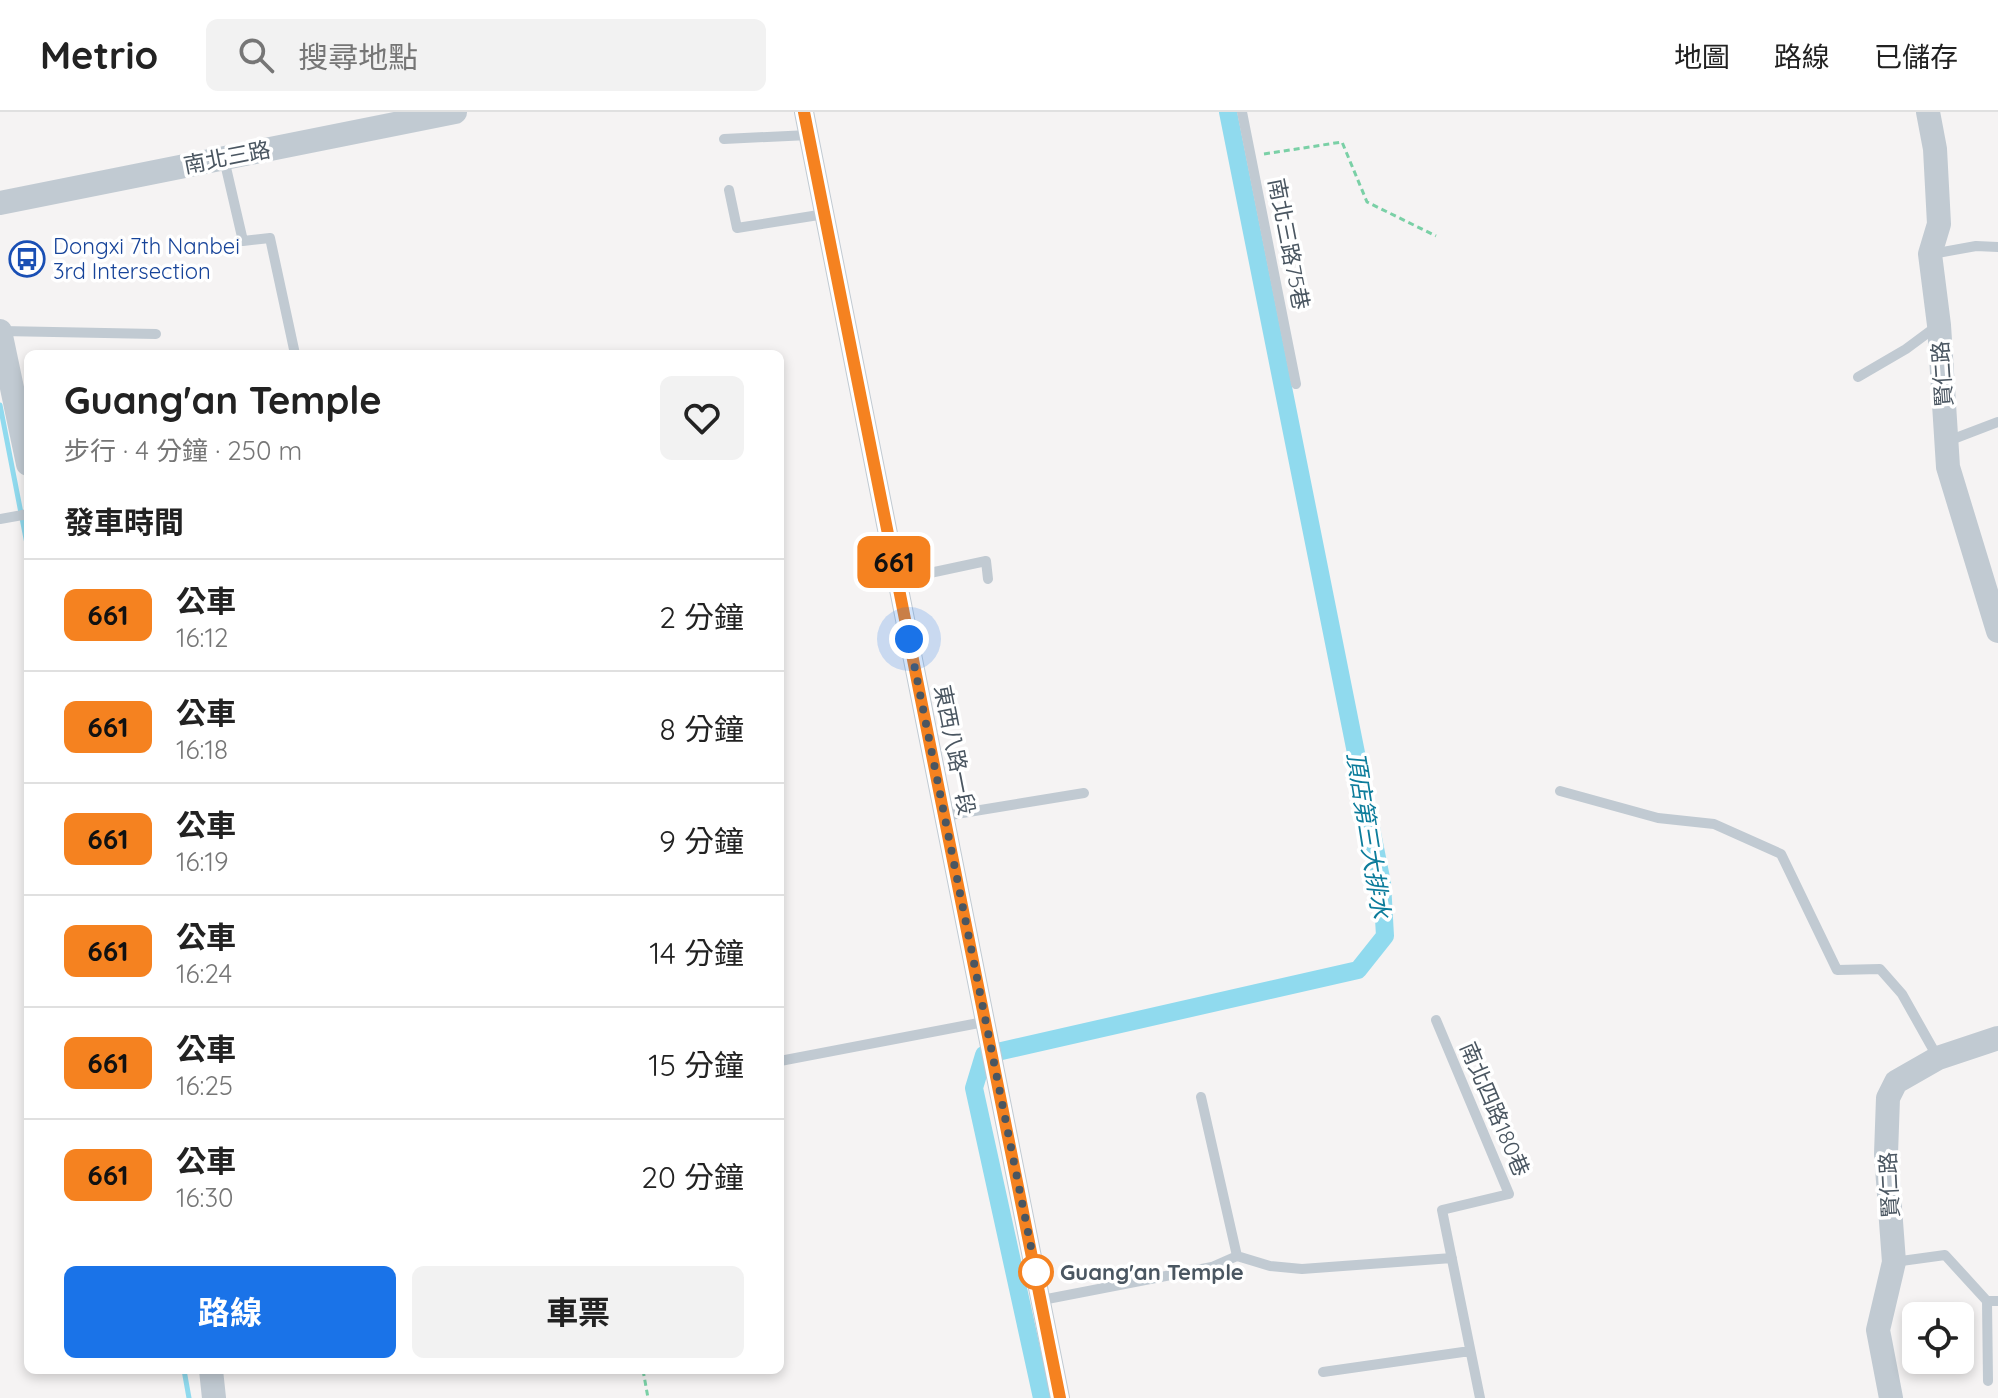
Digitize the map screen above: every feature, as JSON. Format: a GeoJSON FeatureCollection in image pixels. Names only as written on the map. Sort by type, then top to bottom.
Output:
{"type":"FeatureCollection","features":[{"type":"Feature","properties":{"kind":"street","name":"南北三路"},"geometry":{"type":"LineString","coordinates":[[0,203],[223,157],[382,119],[455,112]]}},
{"type":"Feature","properties":{"kind":"street","name":"東西八路一段"},"geometry":{"type":"LineString","coordinates":[[804,112],[1060,1398]]}},
{"type":"Feature","properties":{"kind":"street","name":"賢仁路"},"geometry":{"type":"LineString","coordinates":[[1928,112],[1935,149],[1939,224],[1930,254],[1939,325],[1948,467],[1998,631]]}},
{"type":"Feature","properties":{"kind":"street"},"geometry":{"type":"LineString","coordinates":[[0,331],[24,434]]}},
{"type":"Feature","properties":{"kind":"street","name":"賢仁路"},"geometry":{"type":"LineString","coordinates":[[1891,1398],[1878,1330],[1894,1262],[1886,1154],[1888,1098],[1896,1082],[1938,1058],[1998,1038]]}},
{"type":"Feature","properties":{"kind":"street"},"geometry":{"type":"LineString","coordinates":[[211,1374],[214,1398]]}},
{"type":"Feature","properties":{"kind":"lane","name":"南北三路75巷"},"geometry":{"type":"LineString","coordinates":[[1242,112],[1296,384]]}},
{"type":"Feature","properties":{"kind":"lane"},"geometry":{"type":"LineString","coordinates":[[724,139],[809,135]]}},
{"type":"Feature","properties":{"kind":"lane"},"geometry":{"type":"LineString","coordinates":[[223,157],[243,241],[270,238],[294,350]]}},
{"type":"Feature","properties":{"kind":"lane"},"geometry":{"type":"LineString","coordinates":[[729,190],[737,228],[825,214]]}},
{"type":"Feature","properties":{"kind":"lane"},"geometry":{"type":"LineString","coordinates":[[1930,254],[1976,246],[1998,247]]}},
{"type":"Feature","properties":{"kind":"lane"},"geometry":{"type":"LineString","coordinates":[[1858,377],[1939,325]]}},
{"type":"Feature","properties":{"kind":"lane"},"geometry":{"type":"LineString","coordinates":[[0,331],[156,334]]}},
{"type":"Feature","properties":{"kind":"lane"},"geometry":{"type":"LineString","coordinates":[[1947,441],[1998,422]]}},
{"type":"Feature","properties":{"kind":"lane"},"geometry":{"type":"LineString","coordinates":[[0,519],[24,515]]}},
{"type":"Feature","properties":{"kind":"lane"},"geometry":{"type":"LineString","coordinates":[[897,580],[986,561],[988,579]]}},
{"type":"Feature","properties":{"kind":"lane"},"geometry":{"type":"LineString","coordinates":[[1560,791],[1658,818],[1714,824],[1781,854],[1837,970],[1880,969],[1902,994],[1938,1058]]}},
{"type":"Feature","properties":{"kind":"lane"},"geometry":{"type":"LineString","coordinates":[[944,816],[1084,793]]}},
{"type":"Feature","properties":{"kind":"lane","name":"南北四路180巷"},"geometry":{"type":"LineString","coordinates":[[1436,1020],[1509,1194],[1442,1210],[1480,1398]]}},
{"type":"Feature","properties":{"kind":"lane"},"geometry":{"type":"LineString","coordinates":[[784,1060],[984,1022]]}},
{"type":"Feature","properties":{"kind":"lane"},"geometry":{"type":"LineString","coordinates":[[1201,1097],[1237,1256]]}},
{"type":"Feature","properties":{"kind":"lane"},"geometry":{"type":"LineString","coordinates":[[1894,1262],[1945,1255],[1971,1287],[1992,1301],[1988,1381]]}},
{"type":"Feature","properties":{"kind":"lane"},"geometry":{"type":"LineString","coordinates":[[1042,1300],[1212,1267],[1237,1256],[1270,1266],[1302,1269],[1452,1258]]}},
{"type":"Feature","properties":{"kind":"lane"},"geometry":{"type":"LineString","coordinates":[[1323,1372],[1470,1351]]}},
{"type":"Feature","properties":{"kind":"path"},"geometry":{"type":"LineString","coordinates":[[1251,156],[1342,142],[1367,202],[1436,236]]}},
{"type":"Feature","properties":{"kind":"path"},"geometry":{"type":"LineString","coordinates":[[644,1374],[648,1398]]}},
{"type":"Feature","properties":{"kind":"waterway","name":"頂店第三大排水"},"geometry":{"type":"LineString","coordinates":[[1042,1398],[974,1088],[984,1055],[1358,970],[1385,936],[1382,883],[1228,112]]}},
{"type":"Feature","properties":{"kind":"waterway"},"geometry":{"type":"LineString","coordinates":[[0,405],[24,528]]}},
{"type":"Feature","properties":{"kind":"waterway"},"geometry":{"type":"LineString","coordinates":[[185,1374],[189,1398]]}},
{"type":"Feature","properties":{"kind":"bus line","name":"661"},"geometry":{"type":"LineString","coordinates":[[804,112],[1060,1398]]}},
{"type":"Feature","properties":{"kind":"place","name":"Dongxi 7th Nanbei 3rd Intersection"},"geometry":{"type":"Point","coordinates":[27,259]}},
{"type":"Feature","properties":{"kind":"place","name":"Guang'an Temple"},"geometry":{"type":"Point","coordinates":[1036,1272]}},
{"type":"Feature","properties":{"kind":"route"},"geometry":{"type":"LineString","coordinates":[[909,639],[1036,1272]]}}]}
